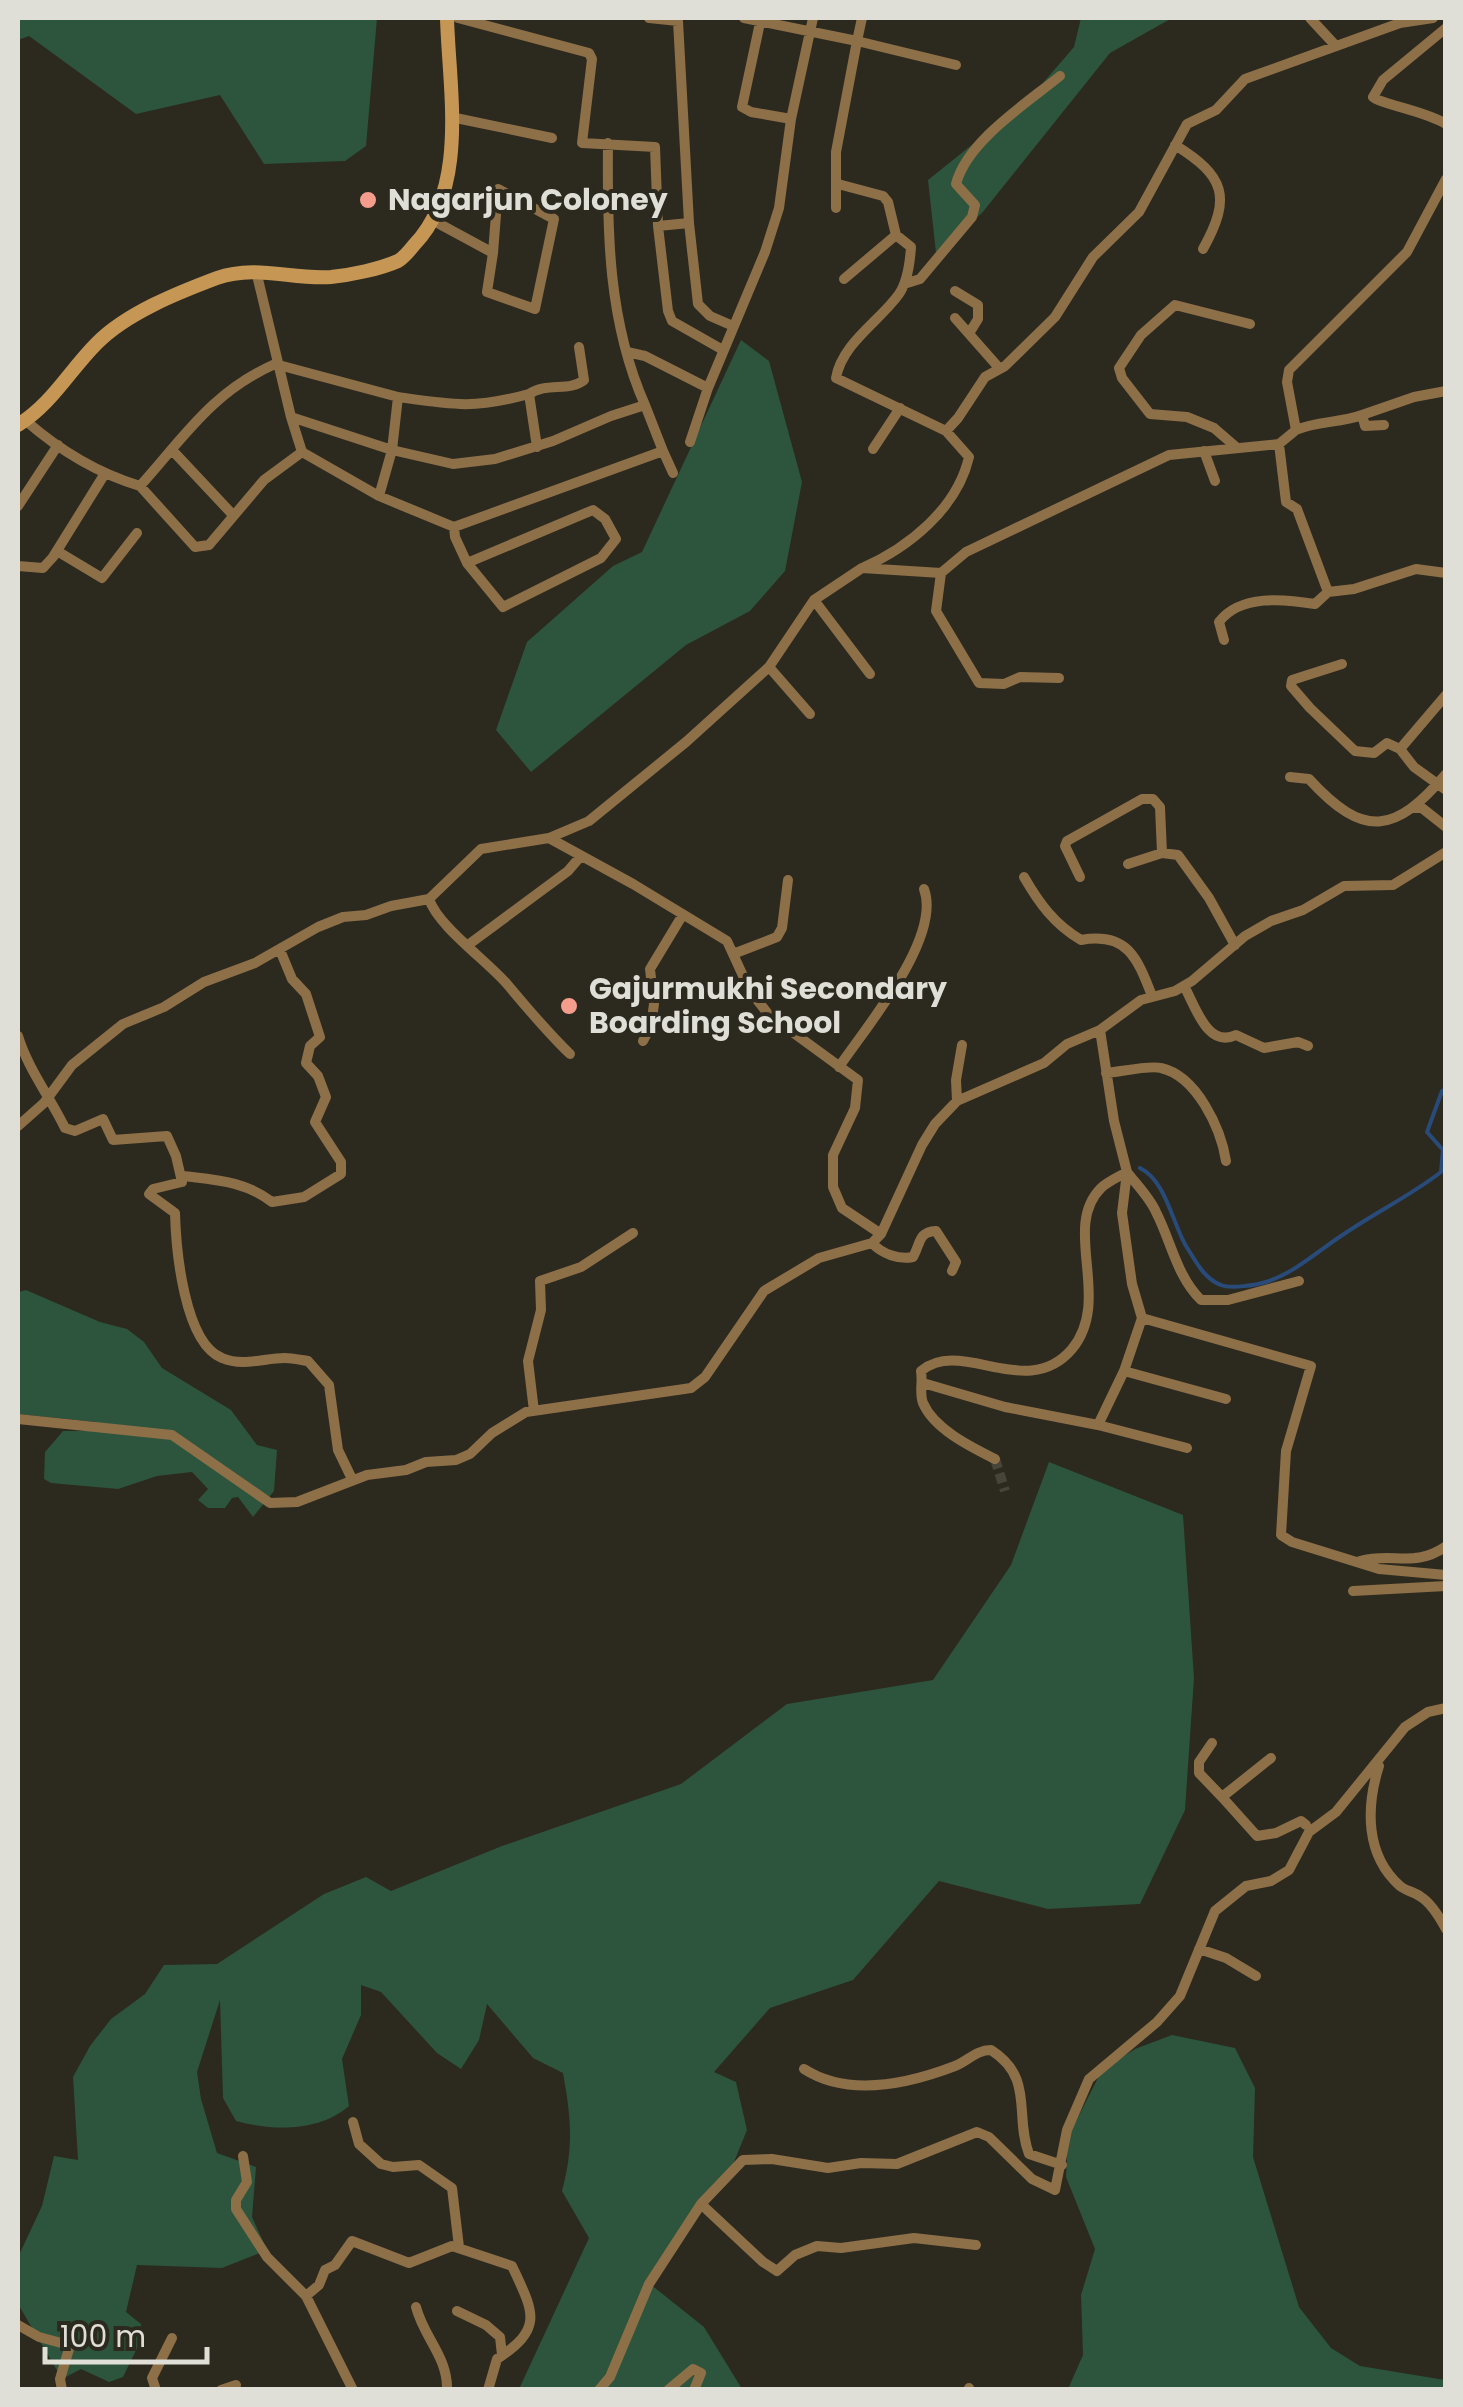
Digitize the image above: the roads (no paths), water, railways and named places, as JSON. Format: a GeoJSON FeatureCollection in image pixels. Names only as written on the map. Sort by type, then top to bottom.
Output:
{"type":"FeatureCollection","features":[{"type":"Feature","properties":{"kind":"main road"},"geometry":{"type":"LineString","coordinates":[[21,422],[43,408],[97,343],[140,313],[219,278],[256,271],[330,277],[399,260],[434,222],[452,149],[447,18]]}},
{"type":"Feature","properties":{"kind":"street"},"geometry":{"type":"LineString","coordinates":[[458,18],[588,53],[592,59],[582,143],[655,147],[658,226],[672,321],[723,350]]}},
{"type":"Feature","properties":{"kind":"street"},"geometry":{"type":"LineString","coordinates":[[649,18],[678,19],[689,223],[698,304],[710,316],[733,326]]}},
{"type":"Feature","properties":{"kind":"street"},"geometry":{"type":"LineString","coordinates":[[744,18],[956,65]]}},
{"type":"Feature","properties":{"kind":"street"},"geometry":{"type":"LineString","coordinates":[[690,442],[779,208],[790,118],[813,18]]}},
{"type":"Feature","properties":{"kind":"street"},"geometry":{"type":"LineString","coordinates":[[836,208],[836,152],[862,18]]}},
{"type":"Feature","properties":{"kind":"street"},"geometry":{"type":"LineString","coordinates":[[1310,18],[1335,45]]}},
{"type":"Feature","properties":{"kind":"street"},"geometry":{"type":"LineString","coordinates":[[946,430],[985,377],[1000,369],[1054,317],[1093,257],[1139,212],[1187,124],[1216,110],[1246,79],[1335,45],[1400,24],[1434,18]]}},
{"type":"Feature","properties":{"kind":"street"},"geometry":{"type":"LineString","coordinates":[[761,20],[742,107],[790,118]]}},
{"type":"Feature","properties":{"kind":"street"},"geometry":{"type":"LineString","coordinates":[[1446,28],[1383,80],[1373,97],[1378,103],[1418,110],[1446,124]]}},
{"type":"Feature","properties":{"kind":"street"},"geometry":{"type":"LineString","coordinates":[[904,284],[920,280],[972,217],[975,205],[956,184],[970,159],[990,133],[1060,76]]}},
{"type":"Feature","properties":{"kind":"street"},"geometry":{"type":"LineString","coordinates":[[451,117],[552,138]]}},
{"type":"Feature","properties":{"kind":"street"},"geometry":{"type":"LineString","coordinates":[[608,143],[608,239],[614,298],[644,406],[673,473]]}},
{"type":"Feature","properties":{"kind":"street"},"geometry":{"type":"LineString","coordinates":[[1175,144],[1200,160],[1213,175],[1218,189],[1220,219],[1202,249]]}},
{"type":"Feature","properties":{"kind":"street"},"geometry":{"type":"LineString","coordinates":[[1296,430],[1288,370],[1408,252],[1446,179]]}},
{"type":"Feature","properties":{"kind":"street"},"geometry":{"type":"LineString","coordinates":[[18,1126],[50,1096],[64,1073],[116,1029],[164,1008],[204,982],[280,950],[318,927],[343,917],[429,899],[481,849],[549,838],[589,820],[620,798],[769,667],[814,600],[886,557],[925,528],[961,481],[970,457],[946,430],[836,378],[837,369],[862,332],[904,284],[912,247],[896,235],[883,196],[838,184]]}},
{"type":"Feature","properties":{"kind":"street"},"geometry":{"type":"LineString","coordinates":[[498,188],[554,218],[534,308],[487,292],[493,254],[498,188]]}},
{"type":"Feature","properties":{"kind":"street"},"geometry":{"type":"LineString","coordinates":[[434,222],[493,254]]}},
{"type":"Feature","properties":{"kind":"street"},"geometry":{"type":"LineString","coordinates":[[658,226],[689,223]]}},
{"type":"Feature","properties":{"kind":"street"},"geometry":{"type":"LineString","coordinates":[[844,280],[896,235]]}},
{"type":"Feature","properties":{"kind":"street"},"geometry":{"type":"LineString","coordinates":[[256,271],[276,364],[302,452],[378,496],[454,527],[663,451]]}},
{"type":"Feature","properties":{"kind":"street"},"geometry":{"type":"LineString","coordinates":[[955,290],[978,305],[978,320],[970,332]]}},
{"type":"Feature","properties":{"kind":"street"},"geometry":{"type":"LineString","coordinates":[[1236,447],[1214,428],[1187,416],[1150,414],[1122,378],[1119,368],[1141,335],[1174,305],[1250,324]]}},
{"type":"Feature","properties":{"kind":"street"},"geometry":{"type":"LineString","coordinates":[[955,318],[1000,369]]}},
{"type":"Feature","properties":{"kind":"street"},"geometry":{"type":"LineString","coordinates":[[140,486],[203,410],[257,372],[276,364],[398,397],[465,407],[529,394],[538,388],[576,386],[584,380],[579,347]]}},
{"type":"Feature","properties":{"kind":"street"},"geometry":{"type":"LineString","coordinates":[[627,352],[645,356],[708,388]]}},
{"type":"Feature","properties":{"kind":"street"},"geometry":{"type":"LineString","coordinates":[[862,568],[941,572],[966,552],[1169,456],[1279,444],[1312,423],[1348,420],[1414,397],[1446,391]]}},
{"type":"Feature","properties":{"kind":"street"},"geometry":{"type":"LineString","coordinates":[[529,394],[537,447]]}},
{"type":"Feature","properties":{"kind":"street"},"geometry":{"type":"LineString","coordinates":[[378,496],[392,450],[398,397]]}},
{"type":"Feature","properties":{"kind":"street"},"geometry":{"type":"LineString","coordinates":[[290,417],[392,450],[453,464],[495,459],[537,447],[644,406]]}},
{"type":"Feature","properties":{"kind":"street"},"geometry":{"type":"LineString","coordinates":[[873,449],[900,408]]}},
{"type":"Feature","properties":{"kind":"street"},"geometry":{"type":"LineString","coordinates":[[1362,415],[1365,426],[1384,425]]}},
{"type":"Feature","properties":{"kind":"street"},"geometry":{"type":"LineString","coordinates":[[21,422],[104,475],[140,486],[195,547],[209,545],[264,480],[302,452]]}},
{"type":"Feature","properties":{"kind":"street"},"geometry":{"type":"LineString","coordinates":[[1279,444],[1286,502],[1297,510],[1328,592]]}},
{"type":"Feature","properties":{"kind":"street"},"geometry":{"type":"LineString","coordinates":[[18,506],[58,445]]}},
{"type":"Feature","properties":{"kind":"street"},"geometry":{"type":"LineString","coordinates":[[172,450],[232,514]]}},
{"type":"Feature","properties":{"kind":"street"},"geometry":{"type":"LineString","coordinates":[[1204,451],[1215,482]]}},
{"type":"Feature","properties":{"kind":"street"},"geometry":{"type":"LineString","coordinates":[[18,566],[43,568],[104,475]]}},
{"type":"Feature","properties":{"kind":"street"},"geometry":{"type":"LineString","coordinates":[[454,527],[467,563],[503,607],[601,558],[616,539],[604,519],[593,510],[467,563]]}},
{"type":"Feature","properties":{"kind":"street"},"geometry":{"type":"LineString","coordinates":[[57,551],[102,578],[137,534]]}},
{"type":"Feature","properties":{"kind":"street"},"geometry":{"type":"LineString","coordinates":[[1224,640],[1219,622],[1230,612],[1260,600],[1276,598],[1316,604],[1328,592],[1354,590],[1416,569],[1446,573]]}},
{"type":"Feature","properties":{"kind":"street"},"geometry":{"type":"LineString","coordinates":[[941,572],[936,611],[978,683],[1004,684],[1020,677],[1059,678]]}},
{"type":"Feature","properties":{"kind":"street"},"geometry":{"type":"LineString","coordinates":[[814,600],[870,674]]}},
{"type":"Feature","properties":{"kind":"street"},"geometry":{"type":"LineString","coordinates":[[1290,777],[1309,779],[1329,802],[1350,815],[1389,822],[1443,783],[1414,767],[1400,749],[1387,743],[1374,753],[1355,751],[1291,686],[1292,680],[1342,664]]}},
{"type":"Feature","properties":{"kind":"street"},"geometry":{"type":"LineString","coordinates":[[769,667],[810,714]]}},
{"type":"Feature","properties":{"kind":"street"},"geometry":{"type":"LineString","coordinates":[[1400,749],[1446,696]]}},
{"type":"Feature","properties":{"kind":"street"},"geometry":{"type":"LineString","coordinates":[[1080,877],[1065,846],[1067,841],[1142,799],[1153,799],[1160,807],[1162,853]]}},
{"type":"Feature","properties":{"kind":"street"},"geometry":{"type":"LineString","coordinates":[[1413,808],[1422,808],[1446,828]]}},
{"type":"Feature","properties":{"kind":"street"},"geometry":{"type":"LineString","coordinates":[[549,838],[726,941],[750,991],[769,1015],[858,1080],[855,1108],[833,1156],[833,1187],[842,1208],[876,1239]]}},
{"type":"Feature","properties":{"kind":"street"},"geometry":{"type":"LineString","coordinates":[[952,1271],[956,1262],[936,1231],[920,1237],[913,1256],[904,1259],[878,1250],[876,1239],[922,1145],[935,1124],[957,1102],[1044,1064],[1067,1044],[1100,1030],[1152,996],[1184,986],[1271,921],[1302,910],[1344,886],[1393,885],[1446,852]]}},
{"type":"Feature","properties":{"kind":"street"},"geometry":{"type":"LineString","coordinates":[[1128,864],[1162,853],[1178,856],[1235,945]]}},
{"type":"Feature","properties":{"kind":"street"},"geometry":{"type":"LineString","coordinates":[[468,945],[568,872],[580,857]]}},
{"type":"Feature","properties":{"kind":"street"},"geometry":{"type":"LineString","coordinates":[[1024,876],[1037,900],[1066,931],[1080,940],[1104,936],[1127,948],[1152,996]]}},
{"type":"Feature","properties":{"kind":"street"},"geometry":{"type":"LineString","coordinates":[[732,954],[777,937],[782,928],[788,880]]}},
{"type":"Feature","properties":{"kind":"street"},"geometry":{"type":"LineString","coordinates":[[839,1066],[901,978],[922,938],[924,889]]}},
{"type":"Feature","properties":{"kind":"street"},"geometry":{"type":"LineString","coordinates":[[429,899],[437,914],[570,1054]]}},
{"type":"Feature","properties":{"kind":"street"},"geometry":{"type":"LineString","coordinates":[[643,1041],[651,1026],[654,1004],[650,970],[682,916]]}},
{"type":"Feature","properties":{"kind":"street"},"geometry":{"type":"LineString","coordinates":[[183,1176],[254,1188],[272,1202],[304,1197],[341,1174],[340,1162],[314,1122],[326,1098],[318,1076],[306,1064],[310,1046],[320,1037],[306,994],[292,979],[280,950]]}},
{"type":"Feature","properties":{"kind":"street"},"geometry":{"type":"LineString","coordinates":[[1184,986],[1197,1013],[1217,1037],[1228,1039],[1236,1035],[1264,1048],[1298,1042],[1308,1046]]}},
{"type":"Feature","properties":{"kind":"street"},"geometry":{"type":"LineString","coordinates":[[1098,1425],[1124,1371],[1142,1318],[1132,1284],[1122,1213],[1126,1172],[1100,1030]]}},
{"type":"Feature","properties":{"kind":"street"},"geometry":{"type":"LineString","coordinates":[[18,1036],[25,1058],[65,1128],[70,1130],[103,1119],[112,1140],[165,1134],[182,1182],[153,1189],[149,1194],[175,1213],[178,1264],[200,1338],[223,1359],[256,1363],[282,1358],[308,1362],[329,1385],[338,1450],[352,1480]]}},
{"type":"Feature","properties":{"kind":"street"},"geometry":{"type":"LineString","coordinates":[[957,1102],[962,1045]]}},
{"type":"Feature","properties":{"kind":"street"},"geometry":{"type":"LineString","coordinates":[[1106,1073],[1160,1067],[1177,1077],[1207,1107],[1222,1134],[1226,1160]]}},
{"type":"Feature","properties":{"kind":"street"},"geometry":{"type":"LineString","coordinates":[[1126,1172],[1155,1209],[1191,1291],[1201,1300],[1228,1300],[1299,1281]]}},
{"type":"Feature","properties":{"kind":"street"},"geometry":{"type":"LineString","coordinates":[[995,1459],[955,1437],[929,1413],[920,1391],[922,1370],[932,1362],[964,1360],[988,1368],[1034,1371],[1048,1368],[1071,1350],[1087,1324],[1091,1301],[1086,1220],[1090,1202],[1102,1186],[1126,1172]]}},
{"type":"Feature","properties":{"kind":"street"},"geometry":{"type":"LineString","coordinates":[[534,1411],[528,1361],[541,1310],[540,1281],[581,1267],[632,1234]]}},
{"type":"Feature","properties":{"kind":"street"},"geometry":{"type":"LineString","coordinates":[[18,1418],[172,1435],[270,1502],[297,1502],[352,1480],[426,1462],[456,1460],[526,1412],[691,1388],[704,1376],[764,1290],[819,1258],[876,1239]]}},
{"type":"Feature","properties":{"kind":"street"},"geometry":{"type":"LineString","coordinates":[[1142,1318],[1312,1368],[1286,1452],[1281,1535],[1292,1542],[1379,1569],[1446,1575]]}},
{"type":"Feature","properties":{"kind":"street"},"geometry":{"type":"LineString","coordinates":[[1124,1371],[1226,1399]]}},
{"type":"Feature","properties":{"kind":"street"},"geometry":{"type":"LineString","coordinates":[[923,1383],[1006,1407],[1187,1448]]}},
{"type":"Feature","properties":{"kind":"street"},"geometry":{"type":"LineString","coordinates":[[1358,1562],[1378,1556],[1428,1558],[1445,1547]]}},
{"type":"Feature","properties":{"kind":"street"},"geometry":{"type":"LineString","coordinates":[[1353,1591],[1446,1586]]}},
{"type":"Feature","properties":{"kind":"street"},"geometry":{"type":"LineString","coordinates":[[599,2390],[610,2377],[649,2284],[701,2204],[743,2160],[772,2159],[828,2168],[860,2163],[896,2164],[978,2132],[989,2137],[1032,2179],[1055,2190],[1067,2130],[1089,2080],[1157,2022],[1180,1996],[1215,1912],[1246,1886],[1271,1882],[1290,1870],[1310,1832],[1336,1812],[1404,1728],[1428,1712],[1446,1708]]}},
{"type":"Feature","properties":{"kind":"street"},"geometry":{"type":"LineString","coordinates":[[1212,1742],[1199,1762],[1200,1773],[1257,1836],[1276,1833],[1301,1821],[1306,1825]]}},
{"type":"Feature","properties":{"kind":"street"},"geometry":{"type":"LineString","coordinates":[[1383,1751],[1371,1791],[1369,1828],[1387,1872],[1403,1889],[1423,1898],[1446,1929]]}},
{"type":"Feature","properties":{"kind":"street"},"geometry":{"type":"LineString","coordinates":[[1222,1798],[1271,1758]]}},
{"type":"Feature","properties":{"kind":"street"},"geometry":{"type":"LineString","coordinates":[[1199,1949],[1226,1958],[1256,1976]]}},
{"type":"Feature","properties":{"kind":"street"},"geometry":{"type":"LineString","coordinates":[[804,2068],[830,2083],[888,2084],[916,2080],[956,2066],[982,2050],[990,2050],[1005,2062],[1020,2086],[1029,2154],[1062,2165]]}},
{"type":"Feature","properties":{"kind":"street"},"geometry":{"type":"LineString","coordinates":[[353,2122],[359,2144],[381,2164],[419,2165],[452,2188],[459,2247]]}},
{"type":"Feature","properties":{"kind":"street"},"geometry":{"type":"LineString","coordinates":[[243,2156],[247,2182],[236,2200],[236,2209],[267,2257],[306,2296],[353,2390]]}},
{"type":"Feature","properties":{"kind":"street"},"geometry":{"type":"LineString","coordinates":[[701,2204],[763,2262],[777,2270],[795,2255],[817,2246],[842,2248],[914,2238],[976,2246]]}},
{"type":"Feature","properties":{"kind":"street"},"geometry":{"type":"LineString","coordinates":[[306,2296],[319,2285],[325,2270],[339,2260],[352,2240],[408,2264],[452,2246],[507,2262],[530,2307],[528,2332],[520,2344],[493,2366],[488,2390]]}},
{"type":"Feature","properties":{"kind":"street"},"geometry":{"type":"LineString","coordinates":[[416,2308],[421,2324],[443,2358],[447,2390]]}},
{"type":"Feature","properties":{"kind":"street"},"geometry":{"type":"LineString","coordinates":[[457,2312],[500,2337],[502,2355]]}},
{"type":"Feature","properties":{"kind":"street"},"geometry":{"type":"LineString","coordinates":[[18,2325],[69,2349],[60,2379],[62,2390]]}},
{"type":"Feature","properties":{"kind":"street"},"geometry":{"type":"LineString","coordinates":[[156,2390],[152,2378],[172,2338]]}},
{"type":"Feature","properties":{"kind":"street"},"geometry":{"type":"LineString","coordinates":[[668,2390],[693,2369],[701,2373],[694,2390]]}},
{"type":"Feature","properties":{"kind":"street"},"geometry":{"type":"LineString","coordinates":[[221,2390],[236,2385]]}},
{"type":"Feature","properties":{"kind":"waterway"},"geometry":{"type":"LineString","coordinates":[[1140,1168],[1156,1182],[1186,1246],[1210,1278],[1225,1286],[1262,1283],[1297,1267],[1441,1172],[1443,1150],[1427,1132],[1442,1091],[1446,1090]]}},
{"type":"Feature","properties":{"kind":"tunnel"},"geometry":{"type":"LineString","coordinates":[[995,1459],[1005,1491]]}},
{"type":"Feature","properties":{"kind":"place","name":"Nagarjun Coloney"},"geometry":{"type":"Point","coordinates":[368,200]}},
{"type":"Feature","properties":{"kind":"place","name":"Gajurmukhi Secondary Boarding School"},"geometry":{"type":"Point","coordinates":[569,1006]}}]}
